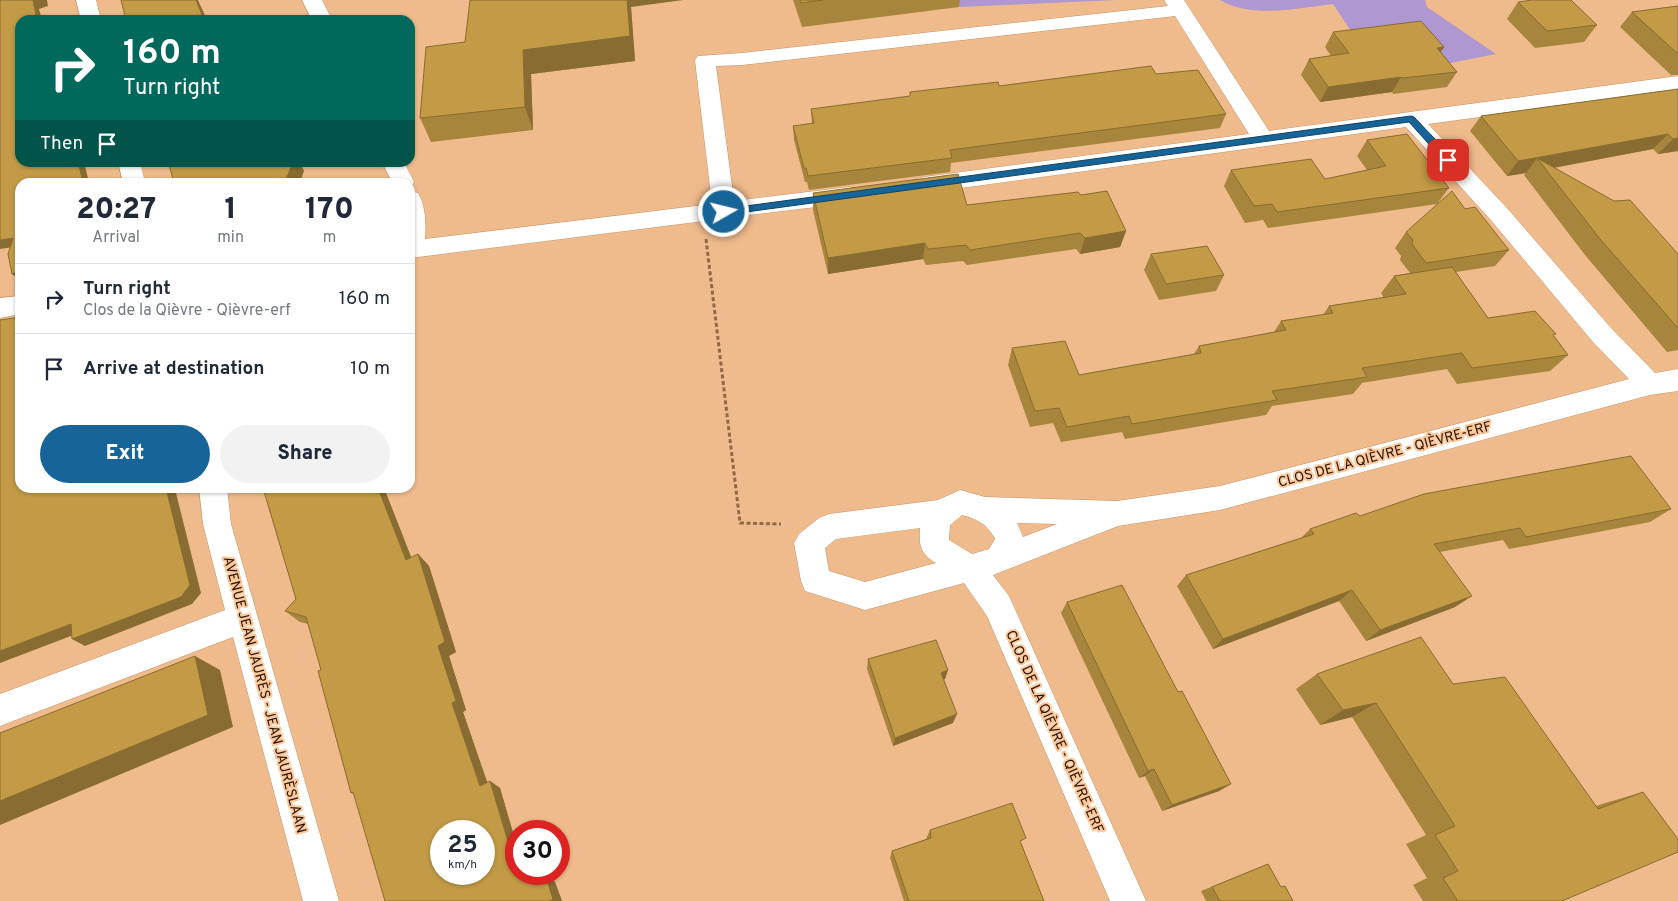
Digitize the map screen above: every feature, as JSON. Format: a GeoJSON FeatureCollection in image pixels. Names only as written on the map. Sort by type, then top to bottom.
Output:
{"type":"FeatureCollection","features":[{"type":"Feature","properties":{"kind":"street"},"geometry":{"type":"LineString","coordinates":[[86,0],[90,15]]}},
{"type":"Feature","properties":{"kind":"street"},"geometry":{"type":"LineString","coordinates":[[312,0],[320,15]]}},
{"type":"Feature","properties":{"kind":"street"},"geometry":{"type":"LineString","coordinates":[[724,212],[705,60],[742,59],[1177,5],[1263,139]]}},
{"type":"Feature","properties":{"kind":"street"},"geometry":{"type":"LineString","coordinates":[[900,188],[1678,83]]}},
{"type":"Feature","properties":{"kind":"street"},"geometry":{"type":"LineString","coordinates":[[1411,119],[1498,213],[1602,335],[1650,384]]}},
{"type":"Feature","properties":{"kind":"street"},"geometry":{"type":"LineString","coordinates":[[415,249],[724,212],[871,192]]}},
{"type":"Feature","properties":{"kind":"street"},"geometry":{"type":"LineString","coordinates":[[0,308],[15,306]]}},
{"type":"Feature","properties":{"kind":"street","name":"CLOS DE LA QIÈVRE - QIÈVRE-ERF"},"geometry":{"type":"LineString","coordinates":[[1117,514],[985,564],[865,596],[816,581],[809,544],[829,527],[942,512],[960,502],[986,509],[1117,514],[1220,498],[1650,384],[1678,380]]}},
{"type":"Feature","properties":{"kind":"street","name":"AVENUE JEAN JAURÈS - JEAN JAURÈSLAAN"},"geometry":{"type":"LineString","coordinates":[[214,493],[217,524],[320,901]]}},
{"type":"Feature","properties":{"kind":"street","name":"CLOS DE LA QIÈVRE - QIÈVRE-ERF"},"geometry":{"type":"LineString","coordinates":[[985,564],[1010,540],[1004,523],[986,509]]}},
{"type":"Feature","properties":{"kind":"street","name":"CLOS DE LA QIÈVRE - QIÈVRE-ERF"},"geometry":{"type":"LineString","coordinates":[[942,512],[934,528],[935,547],[985,564]]}},
{"type":"Feature","properties":{"kind":"street","name":"CLOS DE LA QIÈVRE - QIÈVRE-ERF"},"geometry":{"type":"LineString","coordinates":[[985,564],[998,606],[1128,901]]}},
{"type":"Feature","properties":{"kind":"street"},"geometry":{"type":"LineString","coordinates":[[0,710],[243,618]]}},
{"type":"Feature","properties":{"kind":"path"},"geometry":{"type":"LineString","coordinates":[[724,212],[706,232],[740,523],[829,527]]}},
{"type":"Feature","properties":{"kind":"shaded area"},"geometry":{"type":"Polygon","coordinates":[[[956,0],[1117,0],[959,7],[956,0]]]}},
{"type":"Feature","properties":{"kind":"shaded area"},"geometry":{"type":"Polygon","coordinates":[[[1220,0],[1425,0],[1427,7],[1496,54],[1446,64],[1351,31],[1333,4],[1290,10],[1261,11],[1233,6],[1220,0]]]}},
{"type":"Feature","properties":{"kind":"building"},"geometry":{"type":"Polygon","coordinates":[[[0,0],[33,0],[36,15],[15,15],[15,167],[79,167],[82,178],[15,178],[15,273],[12,274],[8,254],[13,238],[0,240],[0,0]]]}},
{"type":"Feature","properties":{"kind":"building"},"geometry":{"type":"Polygon","coordinates":[[[121,0],[196,0],[202,15],[125,15],[121,0]]]}},
{"type":"Feature","properties":{"kind":"building"},"geometry":{"type":"Polygon","coordinates":[[[470,0],[627,0],[630,36],[523,50],[525,107],[420,118],[426,47],[465,42],[470,0]]]}},
{"type":"Feature","properties":{"kind":"building"},"geometry":{"type":"Polygon","coordinates":[[[800,0],[823,0],[801,3],[800,0]]]}},
{"type":"Feature","properties":{"kind":"building"},"geometry":{"type":"Polygon","coordinates":[[[1571,0],[1597,25],[1547,31],[1518,2],[1571,0]]]}},
{"type":"Feature","properties":{"kind":"building"},"geometry":{"type":"Polygon","coordinates":[[[1678,6],[1678,54],[1632,12],[1678,6]]]}},
{"type":"Feature","properties":{"kind":"building"},"geometry":{"type":"Polygon","coordinates":[[[1421,21],[1444,47],[1437,48],[1457,72],[1401,77],[1328,87],[1309,59],[1349,53],[1333,32],[1421,21]]]}},
{"type":"Feature","properties":{"kind":"building"},"geometry":{"type":"Polygon","coordinates":[[[1151,66],[1156,74],[1198,70],[1226,114],[950,150],[952,158],[808,176],[806,168],[804,168],[793,126],[814,123],[811,109],[910,96],[910,92],[998,82],[999,86],[1151,66]]]}},
{"type":"Feature","properties":{"kind":"building"},"geometry":{"type":"Polygon","coordinates":[[[1678,89],[1678,138],[1673,139],[1668,134],[1518,161],[1481,116],[1678,89]]]}},
{"type":"Feature","properties":{"kind":"building"},"geometry":{"type":"Polygon","coordinates":[[[1407,134],[1449,188],[1277,212],[1272,204],[1254,206],[1231,170],[1311,159],[1325,179],[1386,166],[1367,140],[1407,134]]]}},
{"type":"Feature","properties":{"kind":"building"},"geometry":{"type":"Polygon","coordinates":[[[1537,158],[1614,201],[1630,200],[1678,254],[1678,328],[1600,239],[1537,158]]]}},
{"type":"Feature","properties":{"kind":"building"},"geometry":{"type":"Polygon","coordinates":[[[170,167],[291,167],[287,178],[173,178],[170,167]]]}},
{"type":"Feature","properties":{"kind":"building"},"geometry":{"type":"Polygon","coordinates":[[[958,174],[967,205],[1078,192],[1081,195],[1107,191],[1126,231],[1085,238],[1080,233],[970,250],[966,245],[928,249],[925,243],[828,258],[813,193],[958,174]]]}},
{"type":"Feature","properties":{"kind":"building"},"geometry":{"type":"Polygon","coordinates":[[[1452,191],[1465,209],[1475,207],[1509,250],[1426,263],[1412,244],[1413,240],[1406,232],[1452,191]]]}},
{"type":"Feature","properties":{"kind":"building"},"geometry":{"type":"Polygon","coordinates":[[[1207,246],[1224,275],[1166,284],[1151,254],[1207,246]]]}},
{"type":"Feature","properties":{"kind":"building"},"geometry":{"type":"Polygon","coordinates":[[[1452,267],[1488,318],[1535,311],[1556,334],[1553,335],[1568,355],[1472,368],[1462,353],[1362,368],[1367,377],[1272,391],[1277,400],[1132,424],[1129,416],[1067,427],[1059,408],[1035,411],[1012,348],[1065,341],[1079,375],[1201,353],[1199,346],[1286,330],[1281,321],[1333,313],[1329,306],[1406,294],[1394,276],[1452,267]]]}},
{"type":"Feature","properties":{"kind":"building"},"geometry":{"type":"Polygon","coordinates":[[[15,318],[15,493],[167,493],[190,585],[181,597],[72,639],[71,624],[0,651],[0,320],[15,318]]]}},
{"type":"Feature","properties":{"kind":"building"},"geometry":{"type":"Polygon","coordinates":[[[1631,456],[1671,509],[1526,537],[1520,528],[1434,544],[1472,596],[1380,630],[1352,590],[1223,639],[1186,575],[1314,534],[1310,529],[1356,513],[1360,516],[1424,494],[1631,456]]]}},
{"type":"Feature","properties":{"kind":"building"},"geometry":{"type":"Polygon","coordinates":[[[264,493],[380,493],[406,560],[418,554],[445,642],[438,646],[456,701],[452,703],[480,786],[490,781],[505,832],[505,885],[549,885],[553,899],[550,901],[385,901],[353,792],[351,793],[318,671],[321,670],[306,617],[285,611],[296,599],[264,493]]]}},
{"type":"Feature","properties":{"kind":"building"},"geometry":{"type":"Polygon","coordinates":[[[1122,585],[1178,692],[1182,691],[1231,784],[1172,805],[1154,769],[1148,771],[1067,602],[1122,585]]]}},
{"type":"Feature","properties":{"kind":"building"},"geometry":{"type":"Polygon","coordinates":[[[1421,637],[1453,684],[1505,677],[1598,809],[1643,792],[1678,839],[1678,852],[1562,901],[1458,901],[1443,878],[1458,871],[1435,835],[1455,826],[1376,703],[1343,710],[1317,674],[1421,637]]]}},
{"type":"Feature","properties":{"kind":"building"},"geometry":{"type":"Polygon","coordinates":[[[936,640],[948,670],[941,673],[957,714],[895,738],[868,659],[936,640]]]}},
{"type":"Feature","properties":{"kind":"building"},"geometry":{"type":"Polygon","coordinates":[[[195,656],[208,715],[0,801],[0,733],[195,656]]]}},
{"type":"Feature","properties":{"kind":"building"},"geometry":{"type":"Polygon","coordinates":[[[1012,803],[1026,838],[1020,841],[1044,901],[909,901],[892,851],[931,838],[930,830],[1012,803]]]}},
{"type":"Feature","properties":{"kind":"building"},"geometry":{"type":"Polygon","coordinates":[[[1268,864],[1281,887],[1285,886],[1293,901],[1220,901],[1212,887],[1268,864]]]}},
{"type":"Feature","properties":{"kind":"route"},"geometry":{"type":"LineString","coordinates":[[724,212],[1411,119],[1448,160]]}}]}
